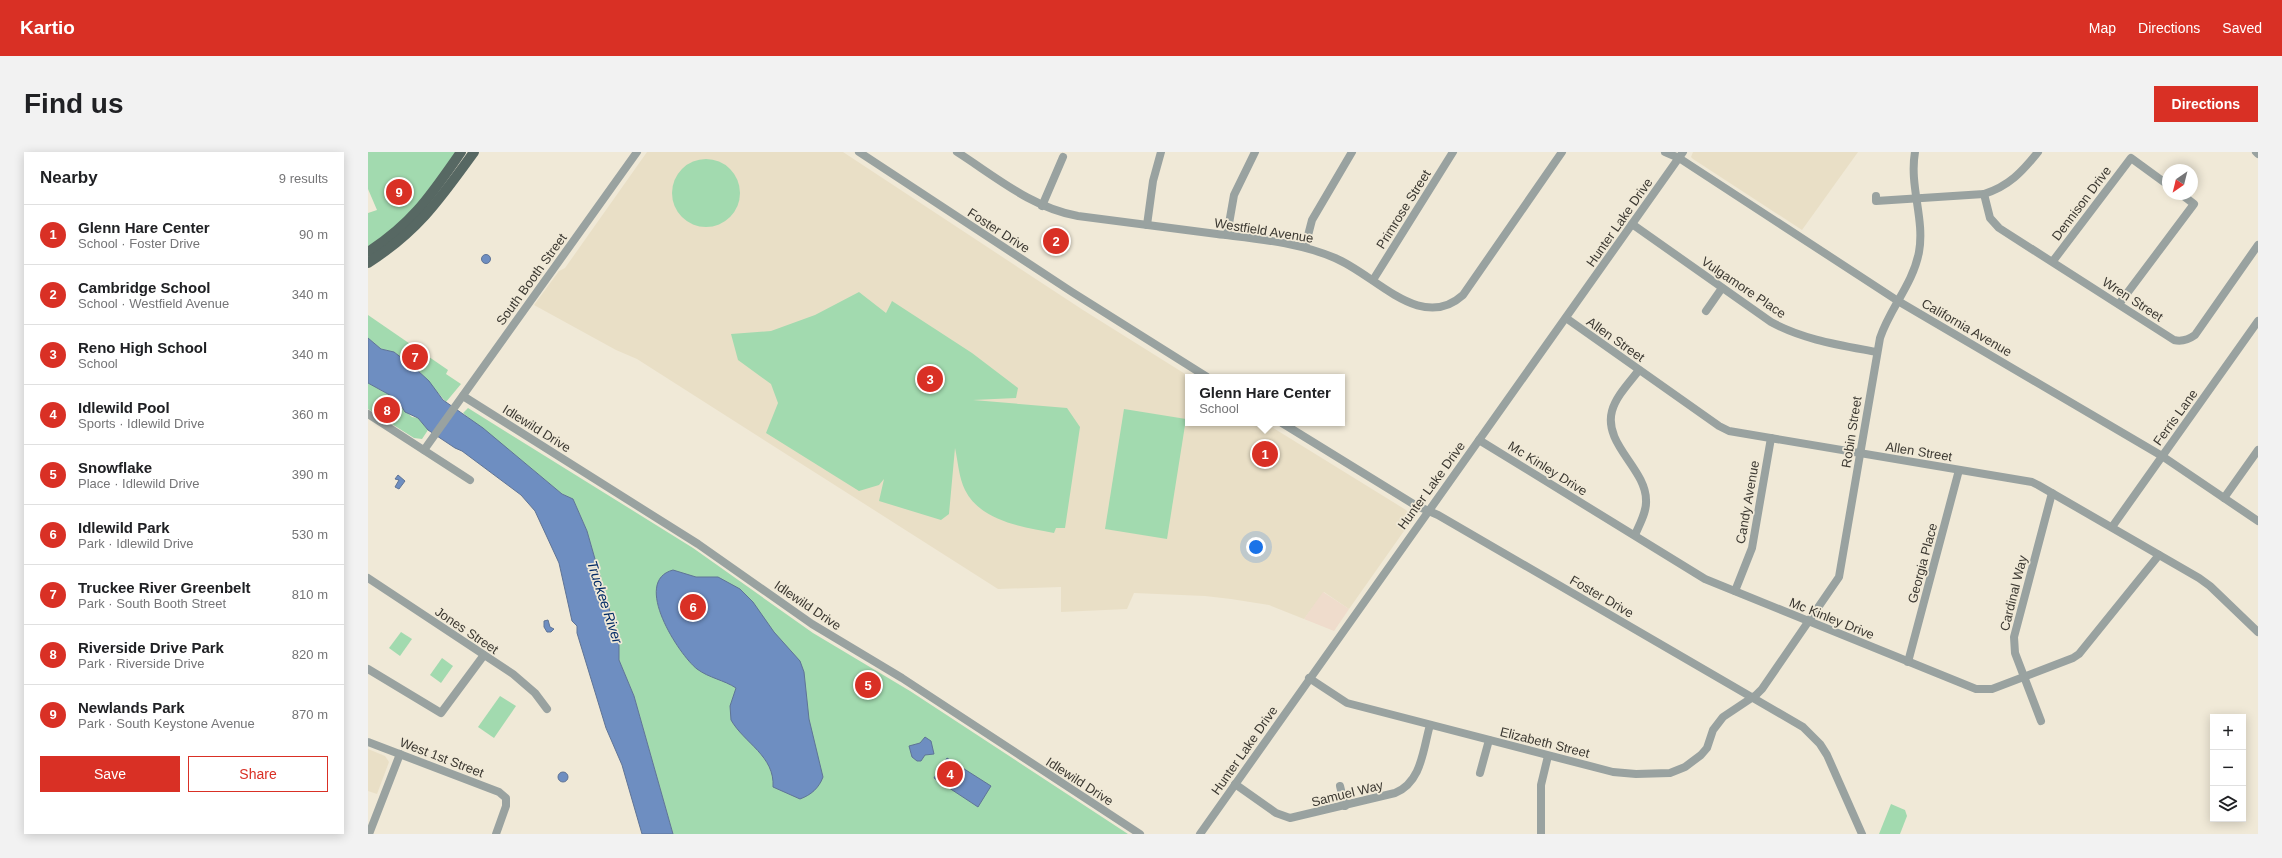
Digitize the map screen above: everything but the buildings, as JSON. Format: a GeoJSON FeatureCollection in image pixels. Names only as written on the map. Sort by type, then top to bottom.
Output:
{"type":"FeatureCollection","features":[{"type":"Feature","properties":{"kind":"main road"},"geometry":{"type":"LineString","coordinates":[[368,252],[395,234],[417,213],[461,152]]}},
{"type":"Feature","properties":{"kind":"main road"},"geometry":{"type":"LineString","coordinates":[[368,263],[392,248],[423,219],[474,152]]}},
{"type":"Feature","properties":{"kind":"street","name":"South Booth Street"},"geometry":{"type":"LineString","coordinates":[[427,447],[637,152]]}},
{"type":"Feature","properties":{"kind":"street","name":"Foster Drive"},"geometry":{"type":"LineString","coordinates":[[860,152],[1085,300],[1202,374]]}},
{"type":"Feature","properties":{"kind":"street","name":"Westfield Avenue"},"geometry":{"type":"LineString","coordinates":[[957,152],[1042,206],[1061,213],[1305,247],[1336,258],[1406,301],[1422,308],[1440,308],[1456,301],[1470,286],[1562,152]]}},
{"type":"Feature","properties":{"kind":"street"},"geometry":{"type":"LineString","coordinates":[[1147,225],[1153,181],[1161,152]]}},
{"type":"Feature","properties":{"kind":"street"},"geometry":{"type":"LineString","coordinates":[[1227,235],[1232,204],[1237,188],[1255,152]]}},
{"type":"Feature","properties":{"kind":"street"},"geometry":{"type":"LineString","coordinates":[[1305,247],[1312,220],[1352,152]]}},
{"type":"Feature","properties":{"kind":"street","name":"Primrose Street"},"geometry":{"type":"LineString","coordinates":[[1374,280],[1453,152]]}},
{"type":"Feature","properties":{"kind":"street","name":"California Avenue"},"geometry":{"type":"LineString","coordinates":[[1664,152],[1681,155],[1898,301],[2162,456],[2258,521]]}},
{"type":"Feature","properties":{"kind":"street","name":"Robin Street"},"geometry":{"type":"LineString","coordinates":[[1753,698],[1762,689],[1810,622],[1839,577],[1877,352],[1884,325],[1911,277],[1919,252],[1920,225],[1913,174],[1914,152]]}},
{"type":"Feature","properties":{"kind":"street"},"geometry":{"type":"LineString","coordinates":[[1876,196],[1876,201],[1984,194],[1996,190],[2015,178],[2038,152]]}},
{"type":"Feature","properties":{"kind":"street","name":"Hunter Lake Drive"},"geometry":{"type":"LineString","coordinates":[[1200,834],[1427,511],[1681,155]]}},
{"type":"Feature","properties":{"kind":"street"},"geometry":{"type":"LineString","coordinates":[[1042,206],[1063,157]]}},
{"type":"Feature","properties":{"kind":"street","name":"Dennison Drive"},"geometry":{"type":"LineString","coordinates":[[2053,262],[2131,158],[2162,181]]}},
{"type":"Feature","properties":{"kind":"street","name":"Wren Street"},"geometry":{"type":"LineString","coordinates":[[1984,194],[1988,210],[1994,223],[2174,340],[2185,341],[2195,335],[2258,245]]}},
{"type":"Feature","properties":{"kind":"street"},"geometry":{"type":"LineString","coordinates":[[2119,304],[2194,204],[2189,200]]}},
{"type":"Feature","properties":{"kind":"street","name":"Vulgamore Place"},"geometry":{"type":"LineString","coordinates":[[1632,224],[1722,288],[1785,330],[1815,340],[1877,352]]}},
{"type":"Feature","properties":{"kind":"street"},"geometry":{"type":"LineString","coordinates":[[1706,311],[1722,288]]}},
{"type":"Feature","properties":{"kind":"street","name":"Allen Street"},"geometry":{"type":"LineString","coordinates":[[1566,318],[1722,428],[1770,438],[2032,482],[2112,527],[2210,586],[2258,632]]}},
{"type":"Feature","properties":{"kind":"street","name":"Ferris Lane"},"geometry":{"type":"LineString","coordinates":[[2112,527],[2258,321]]}},
{"type":"Feature","properties":{"kind":"street"},"geometry":{"type":"LineString","coordinates":[[1635,535],[1645,509],[1646,494],[1614,432],[1611,417],[1616,402],[1639,370]]}},
{"type":"Feature","properties":{"kind":"street","name":"Idlewild Drive"},"geometry":{"type":"LineString","coordinates":[[461,398],[668,525],[812,624],[902,678],[1140,834]]}},
{"type":"Feature","properties":{"kind":"street"},"geometry":{"type":"LineString","coordinates":[[368,414],[427,447],[470,480]]}},
{"type":"Feature","properties":{"kind":"street","name":"Foster Drive"},"geometry":{"type":"LineString","coordinates":[[1287,426],[1427,511],[1438,515],[1803,727],[1820,744],[1862,834]]}},
{"type":"Feature","properties":{"kind":"street","name":"Candy Avenue"},"geometry":{"type":"LineString","coordinates":[[1735,591],[1752,548],[1770,438]]}},
{"type":"Feature","properties":{"kind":"street","name":"Mc Kinley Drive"},"geometry":{"type":"LineString","coordinates":[[1479,440],[1705,579],[1976,689],[1992,689],[2073,658],[2079,654],[2159,555]]}},
{"type":"Feature","properties":{"kind":"street"},"geometry":{"type":"LineString","coordinates":[[2224,498],[2258,450]]}},
{"type":"Feature","properties":{"kind":"street","name":"Georgia Place"},"geometry":{"type":"LineString","coordinates":[[1908,662],[1959,470]]}},
{"type":"Feature","properties":{"kind":"street","name":"Cardinal Way"},"geometry":{"type":"LineString","coordinates":[[2041,721],[2015,653],[2014,638],[2052,492]]}},
{"type":"Feature","properties":{"kind":"street","name":"Jones Street"},"geometry":{"type":"LineString","coordinates":[[368,578],[524,683],[547,709]]}},
{"type":"Feature","properties":{"kind":"street"},"geometry":{"type":"LineString","coordinates":[[368,669],[439,712],[444,712],[484,656]]}},
{"type":"Feature","properties":{"kind":"street","name":"Elizabeth Street"},"geometry":{"type":"LineString","coordinates":[[1309,678],[1347,703],[1548,756],[1627,774],[1678,771],[1702,755],[1710,743],[1713,730],[1723,717],[1753,698]]}},
{"type":"Feature","properties":{"kind":"street","name":"Samuel Way"},"geometry":{"type":"LineString","coordinates":[[1235,784],[1276,813],[1290,818],[1395,793],[1408,786],[1417,774],[1430,725]]}},
{"type":"Feature","properties":{"kind":"street"},"geometry":{"type":"LineString","coordinates":[[1480,773],[1489,740]]}},
{"type":"Feature","properties":{"kind":"street","name":"West 1st Street"},"geometry":{"type":"LineString","coordinates":[[368,742],[499,792],[506,798],[506,806],[496,834]]}},
{"type":"Feature","properties":{"kind":"street"},"geometry":{"type":"LineString","coordinates":[[369,834],[400,754]]}},
{"type":"Feature","properties":{"kind":"street"},"geometry":{"type":"LineString","coordinates":[[1541,834],[1541,785],[1548,756]]}},
{"type":"Feature","properties":{"kind":"street"},"geometry":{"type":"LineString","coordinates":[[1340,786],[1345,806]]}},
{"type":"Feature","properties":{"kind":"shaded area"},"geometry":{"type":"Polygon","coordinates":[[[647,152],[843,152],[1083,310],[1185,374],[1185,426],[1270,426],[1406,510],[1410,514],[1411,521],[1349,609],[1324,592],[1304,619],[1269,605],[1231,599],[1205,596],[1134,593],[1127,609],[1061,612],[1061,587],[998,589],[637,359],[616,350],[534,305],[559,271],[565,268],[647,152]]]}},
{"type":"Feature","properties":{"kind":"shaded area"},"geometry":{"type":"Polygon","coordinates":[[[1693,152],[1858,152],[1802,230],[1693,159],[1691,157],[1693,152]]]}},
{"type":"Feature","properties":{"kind":"shaded area"},"geometry":{"type":"Polygon","coordinates":[[[1323,592],[1349,609],[1334,631],[1304,619],[1323,592]]]}},
{"type":"Feature","properties":{"kind":"shaded area"},"geometry":{"type":"Polygon","coordinates":[[[368,749],[385,756],[389,762],[377,794],[368,791],[368,749]]]}},
{"type":"Feature","properties":{"kind":"green space"},"geometry":{"type":"Polygon","coordinates":[[[368,152],[457,152],[426,196],[401,223],[368,247],[368,213],[377,210],[368,189],[368,152]]]}},
{"type":"Feature","properties":{"kind":"green space"},"geometry":{"type":"Polygon","coordinates":[[[699,159],[713,159],[725,164],[735,174],[740,186],[740,200],[735,212],[725,222],[713,227],[699,227],[687,222],[677,212],[672,200],[672,186],[677,174],[687,164],[699,159]]]}},
{"type":"Feature","properties":{"kind":"green space"},"geometry":{"type":"Polygon","coordinates":[[[859,292],[886,313],[892,301],[972,353],[1018,388],[1016,398],[973,400],[1067,408],[1080,427],[1065,528],[1056,528],[1054,533],[1030,528],[1004,521],[981,509],[972,501],[965,490],[960,475],[955,448],[949,514],[941,520],[879,501],[884,479],[879,485],[859,491],[766,433],[778,403],[771,384],[738,360],[731,334],[771,331],[815,315],[859,292]]]}},
{"type":"Feature","properties":{"kind":"green space"},"geometry":{"type":"Polygon","coordinates":[[[368,315],[448,370],[446,374],[461,384],[446,402],[419,371],[394,352],[381,349],[368,338],[368,315]]]}},
{"type":"Feature","properties":{"kind":"green space"},"geometry":{"type":"Polygon","coordinates":[[[368,383],[397,399],[399,406],[412,417],[418,418],[428,430],[422,439],[414,438],[368,409],[368,383]]]}},
{"type":"Feature","properties":{"kind":"green space"},"geometry":{"type":"Polygon","coordinates":[[[468,408],[693,548],[813,633],[910,691],[1128,834],[673,834],[634,696],[619,660],[619,643],[587,531],[573,499],[562,494],[463,413],[468,408]]]}},
{"type":"Feature","properties":{"kind":"green space"},"geometry":{"type":"Polygon","coordinates":[[[1124,409],[1185,419],[1167,539],[1105,529],[1124,409]]]}},
{"type":"Feature","properties":{"kind":"green space"},"geometry":{"type":"Polygon","coordinates":[[[401,632],[412,639],[400,656],[389,648],[401,632]]]}},
{"type":"Feature","properties":{"kind":"green space"},"geometry":{"type":"Polygon","coordinates":[[[442,658],[453,666],[441,683],[430,675],[442,658]]]}},
{"type":"Feature","properties":{"kind":"green space"},"geometry":{"type":"Polygon","coordinates":[[[500,696],[516,706],[494,738],[478,727],[500,696]]]}},
{"type":"Feature","properties":{"kind":"green space"},"geometry":{"type":"Polygon","coordinates":[[[1891,804],[1905,810],[1907,816],[1900,834],[1879,834],[1891,804]]]}},
{"type":"Feature","properties":{"kind":"water"},"geometry":{"type":"Polygon","coordinates":[[[484,255],[488,255],[490,259],[488,263],[484,263],[482,261],[482,257],[484,255]]]}},
{"type":"Feature","properties":{"kind":"water","name":"Truckee River"},"geometry":{"type":"Polygon","coordinates":[[[368,338],[381,349],[394,352],[416,369],[429,381],[443,400],[483,428],[562,494],[573,499],[587,531],[619,643],[619,660],[634,696],[673,834],[642,834],[622,765],[606,728],[577,633],[577,626],[572,621],[559,563],[535,511],[521,495],[462,451],[428,430],[418,418],[405,412],[397,399],[368,383],[368,338]]]}},
{"type":"Feature","properties":{"kind":"water"},"geometry":{"type":"Polygon","coordinates":[[[398,475],[405,481],[399,489],[395,487],[399,480],[395,479],[398,475]]]}},
{"type":"Feature","properties":{"kind":"water"},"geometry":{"type":"Polygon","coordinates":[[[673,570],[696,577],[718,577],[740,589],[753,602],[774,632],[800,661],[804,672],[809,719],[823,777],[817,788],[808,795],[800,799],[773,787],[772,776],[764,758],[743,736],[731,720],[730,706],[736,688],[706,675],[697,669],[689,661],[670,634],[662,618],[657,602],[656,588],[661,577],[673,570]]]}},
{"type":"Feature","properties":{"kind":"water"},"geometry":{"type":"Polygon","coordinates":[[[548,620],[550,627],[554,629],[551,632],[547,632],[544,627],[544,621],[548,620]]]}},
{"type":"Feature","properties":{"kind":"water"},"geometry":{"type":"Polygon","coordinates":[[[925,737],[931,741],[934,754],[925,755],[921,761],[917,761],[912,757],[909,746],[920,743],[925,737]]]}},
{"type":"Feature","properties":{"kind":"water"},"geometry":{"type":"Polygon","coordinates":[[[947,758],[991,786],[978,807],[934,778],[947,758]]]}},
{"type":"Feature","properties":{"kind":"water"},"geometry":{"type":"Polygon","coordinates":[[[561,772],[565,772],[567,773],[567,781],[561,782],[558,779],[558,775],[561,772]]]}},
{"type":"Feature","properties":{"kind":"place","name":"Newlands Park"},"geometry":{"type":"Point","coordinates":[399,192]}},
{"type":"Feature","properties":{"kind":"place","name":"Cambridge School"},"geometry":{"type":"Point","coordinates":[1056,241]}},
{"type":"Feature","properties":{"kind":"place","name":"Truckee River Greenbelt"},"geometry":{"type":"Point","coordinates":[415,357]}},
{"type":"Feature","properties":{"kind":"place","name":"Reno High School"},"geometry":{"type":"Point","coordinates":[930,379]}},
{"type":"Feature","properties":{"kind":"place","name":"Riverside Drive Park"},"geometry":{"type":"Point","coordinates":[387,410]}},
{"type":"Feature","properties":{"kind":"place","name":"Glenn Hare Center"},"geometry":{"type":"Point","coordinates":[1265,454]}},
{"type":"Feature","properties":{"kind":"place","name":"Idlewild Park"},"geometry":{"type":"Point","coordinates":[693,607]}},
{"type":"Feature","properties":{"kind":"place","name":"Snowflake"},"geometry":{"type":"Point","coordinates":[868,685]}},
{"type":"Feature","properties":{"kind":"place","name":"Idlewild Pool"},"geometry":{"type":"Point","coordinates":[950,774]}}]}
